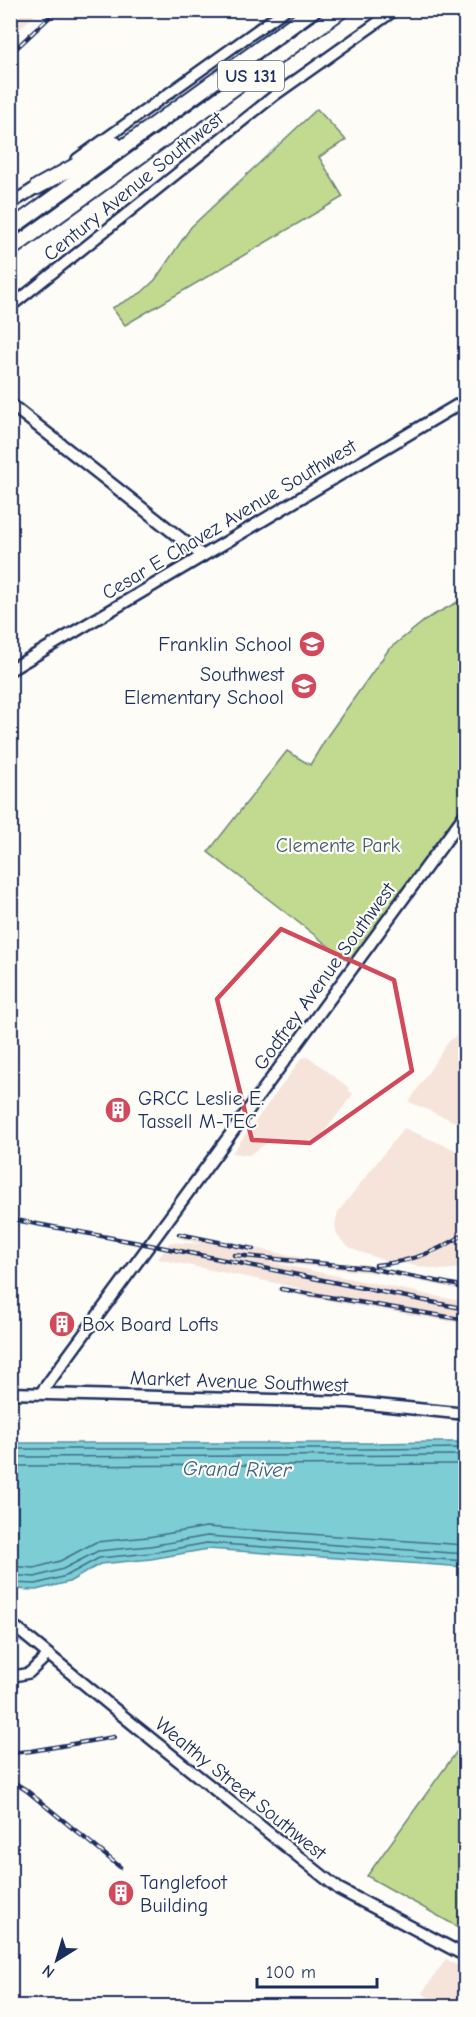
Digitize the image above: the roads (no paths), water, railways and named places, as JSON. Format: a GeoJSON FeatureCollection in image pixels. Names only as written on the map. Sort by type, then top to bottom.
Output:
{"type":"FeatureCollection","features":[{"type":"Feature","properties":{"kind":"highway","name":"US 131"},"geometry":{"type":"LineString","coordinates":[[10,229],[313,10]]}},
{"type":"Feature","properties":{"kind":"highway","name":"US 131"},"geometry":{"type":"LineString","coordinates":[[10,250],[342,10]]}},
{"type":"Feature","properties":{"kind":"highway"},"geometry":{"type":"LineString","coordinates":[[37,187],[170,114]]}},
{"type":"Feature","properties":{"kind":"highway"},"geometry":{"type":"LineString","coordinates":[[10,258],[65,211]]}},
{"type":"Feature","properties":{"kind":"main road"},"geometry":{"type":"LineString","coordinates":[[10,204],[37,187]]}},
{"type":"Feature","properties":{"kind":"main road","name":"Cesar E Chavez Avenue Southwest"},"geometry":{"type":"LineString","coordinates":[[10,670],[465,400]]}},
{"type":"Feature","properties":{"kind":"main road"},"geometry":{"type":"LineString","coordinates":[[10,404],[203,556]]}},
{"type":"Feature","properties":{"kind":"main road","name":"Godfrey Avenue Southwest"},"geometry":{"type":"LineString","coordinates":[[41,1393],[465,813]]}},
{"type":"Feature","properties":{"kind":"main road","name":"Market Avenue Southwest"},"geometry":{"type":"LineString","coordinates":[[10,1393],[349,1402],[465,1414]]}},
{"type":"Feature","properties":{"kind":"main road","name":"Wealthy Street Southwest"},"geometry":{"type":"LineString","coordinates":[[10,1623],[339,1889],[465,1956]]}},
{"type":"Feature","properties":{"kind":"street"},"geometry":{"type":"LineString","coordinates":[[37,187],[285,10]]}},
{"type":"Feature","properties":{"kind":"street","name":"Century Avenue Southwest"},"geometry":{"type":"LineString","coordinates":[[10,307],[275,95],[395,10]]}},
{"type":"Feature","properties":{"kind":"street"},"geometry":{"type":"LineString","coordinates":[[10,1677],[30,1673],[48,1655]]}},
{"type":"Feature","properties":{"kind":"water","name":"Grand River"},"geometry":{"type":"Polygon","coordinates":[[[465,1442],[465,1567],[208,1549],[151,1559],[100,1564],[69,1582],[36,1590],[11,1589],[11,1443],[465,1442]]]}},
{"type":"Feature","properties":{"kind":"railway"},"geometry":{"type":"LineString","coordinates":[[10,54],[57,10]]}},
{"type":"Feature","properties":{"kind":"railway"},"geometry":{"type":"LineString","coordinates":[[10,1219],[466,1309]]}},
{"type":"Feature","properties":{"kind":"railway"},"geometry":{"type":"LineString","coordinates":[[376,1265],[423,1255],[445,1246],[466,1233]]}},
{"type":"Feature","properties":{"kind":"railway"},"geometry":{"type":"LineString","coordinates":[[179,1234],[253,1249]]}},
{"type":"Feature","properties":{"kind":"railway"},"geometry":{"type":"LineString","coordinates":[[234,1255],[369,1268],[466,1287]]}},
{"type":"Feature","properties":{"kind":"railway"},"geometry":{"type":"LineString","coordinates":[[281,1289],[466,1320]]}},
{"type":"Feature","properties":{"kind":"railway"},"geometry":{"type":"LineString","coordinates":[[10,1753],[114,1737]]}},
{"type":"Feature","properties":{"kind":"railway"},"geometry":{"type":"LineString","coordinates":[[10,1780],[26,1790],[120,1867]]}},
{"type":"Feature","properties":{"kind":"place","name":"Franklin School"},"geometry":{"type":"Point","coordinates":[312,644]}},
{"type":"Feature","properties":{"kind":"place","name":"Southwest Elementary School"},"geometry":{"type":"Point","coordinates":[304,686]}},
{"type":"Feature","properties":{"kind":"place","name":"GRCC Leslie E. Tassell M-TEC"},"geometry":{"type":"Point","coordinates":[118,1110]}},
{"type":"Feature","properties":{"kind":"place","name":"Box Board Lofts"},"geometry":{"type":"Point","coordinates":[62,1324]}},
{"type":"Feature","properties":{"kind":"place","name":"Tanglefoot Building"},"geometry":{"type":"Point","coordinates":[121,1893]}},
{"type":"Feature","properties":{"kind":"park label","name":"Clemente Park"},"geometry":{"type":"Point","coordinates":[338,845]}}]}
